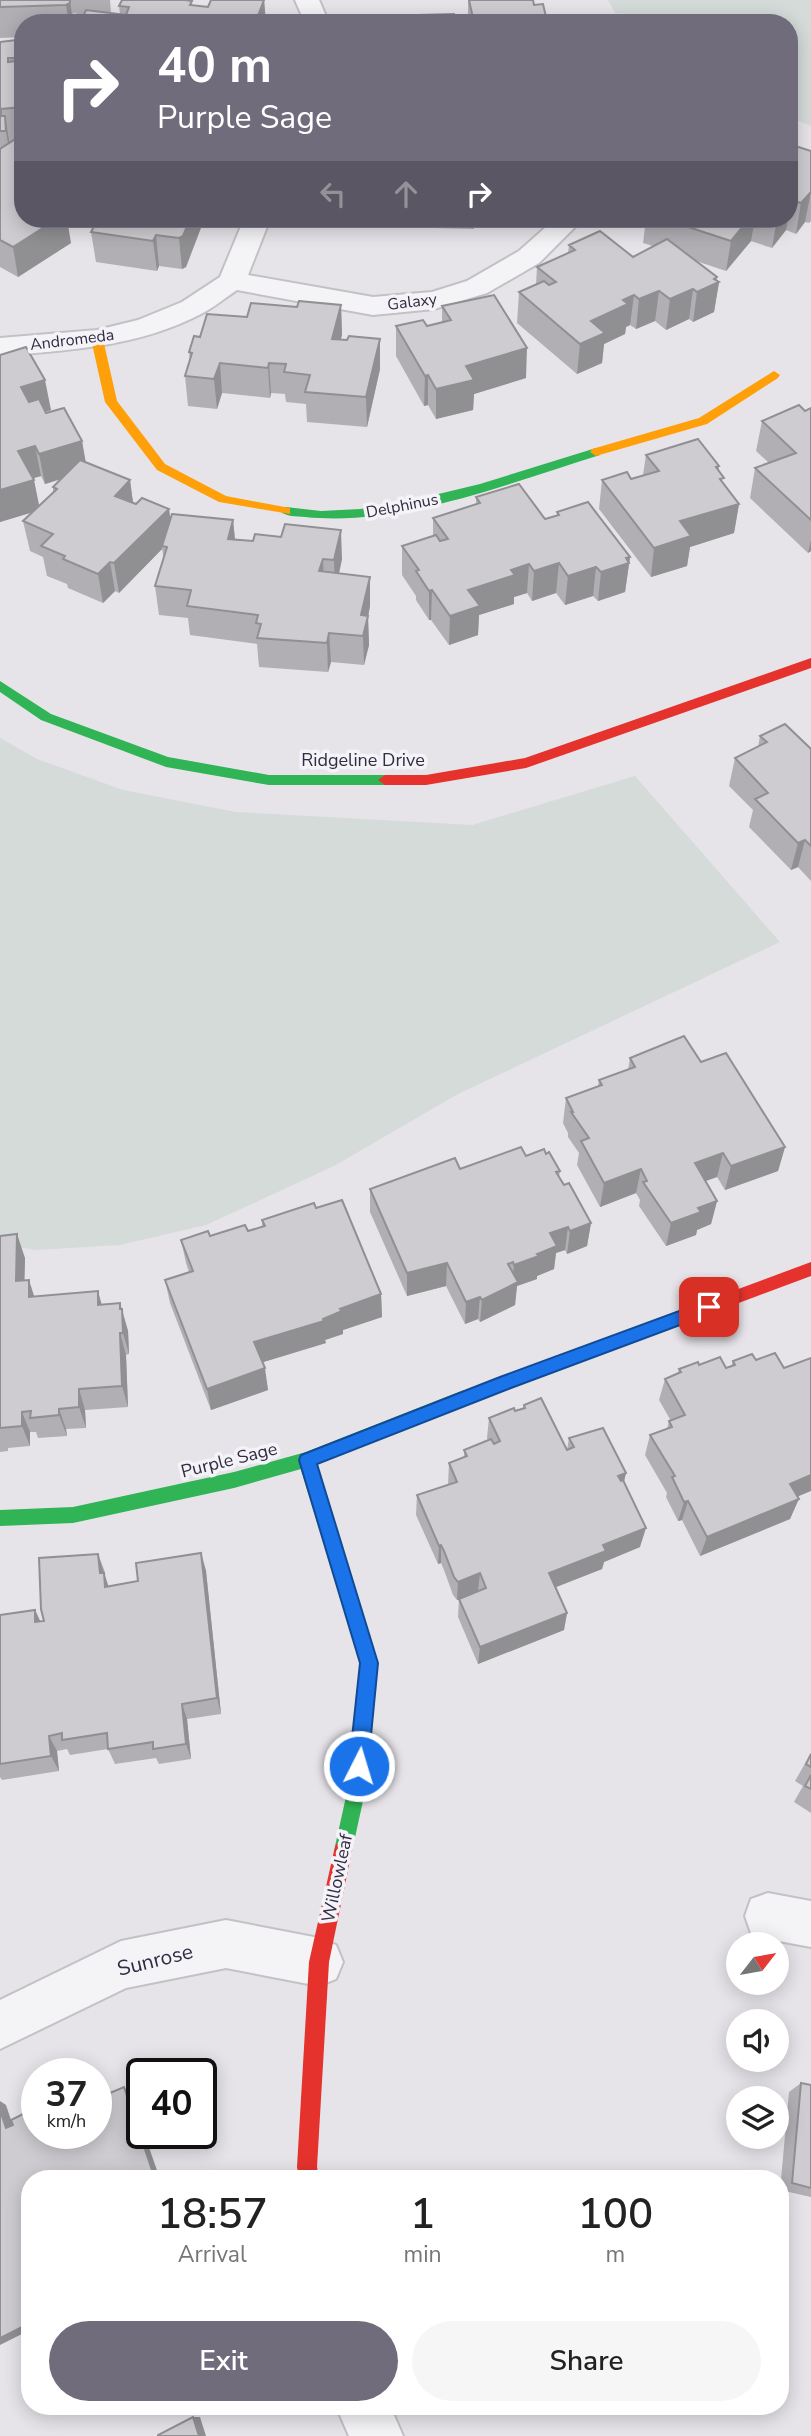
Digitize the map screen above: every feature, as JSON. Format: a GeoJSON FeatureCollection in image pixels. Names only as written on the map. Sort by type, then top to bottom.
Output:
{"type":"FeatureCollection","features":[{"type":"Feature","properties":{"kind":"street"},"geometry":{"type":"LineString","coordinates":[[232,281],[253,228]]}},
{"type":"Feature","properties":{"kind":"street","name":"Galaxy"},"geometry":{"type":"LineString","coordinates":[[232,281],[373,306],[434,300],[477,287],[529,257],[560,228]]}},
{"type":"Feature","properties":{"kind":"street","name":"Andromeda"},"geometry":{"type":"LineString","coordinates":[[0,347],[97,339],[148,326],[192,308],[232,281]]}},
{"type":"Feature","properties":{"kind":"street","name":"Delphinus"},"geometry":{"type":"LineString","coordinates":[[97,339],[111,402],[161,467],[223,499],[304,515],[374,512],[447,496],[703,421],[775,375]]}},
{"type":"Feature","properties":{"kind":"street","name":"Ridgeline Drive"},"geometry":{"type":"LineString","coordinates":[[0,686],[46,717],[166,762],[269,780],[426,780],[526,763],[811,663]]}},
{"type":"Feature","properties":{"kind":"street","name":"Purple Sage"},"geometry":{"type":"LineString","coordinates":[[0,1518],[73,1515],[234,1480],[307,1460],[506,1382],[811,1269]]}},
{"type":"Feature","properties":{"kind":"street","name":"Willowleaf"},"geometry":{"type":"LineString","coordinates":[[307,1460],[369,1663],[356,1792],[319,1962],[308,2170]]}},
{"type":"Feature","properties":{"kind":"street","name":"Sunrose"},"geometry":{"type":"LineString","coordinates":[[0,2025],[121,1965],[200,1949],[226,1944],[319,1962]]}},
{"type":"Feature","properties":{"kind":"street"},"geometry":{"type":"LineString","coordinates":[[366,2415],[377,2436]]}},
{"type":"Feature","properties":{"kind":"shaded area"},"geometry":{"type":"Polygon","coordinates":[[[608,0],[811,0],[811,126],[798,121],[798,14],[615,13],[608,0]]]}},
{"type":"Feature","properties":{"kind":"shaded area"},"geometry":{"type":"Polygon","coordinates":[[[0,738],[37,759],[123,790],[236,812],[472,825],[635,776],[780,942],[458,1094],[334,1166],[206,1225],[120,1245],[36,1250],[0,1244],[0,738]]]}},
{"type":"Feature","properties":{"kind":"building"},"geometry":{"type":"Polygon","coordinates":[[[0,0],[70,0],[70,3],[0,7],[0,0]]]}},
{"type":"Feature","properties":{"kind":"building"},"geometry":{"type":"Polygon","coordinates":[[[122,0],[185,0],[192,1],[190,5],[208,7],[211,0],[264,0],[259,14],[126,14],[129,7],[119,6],[122,0]]]}},
{"type":"Feature","properties":{"kind":"building"},"geometry":{"type":"Polygon","coordinates":[[[469,0],[533,0],[534,5],[543,4],[545,14],[472,14],[469,0]]]}},
{"type":"Feature","properties":{"kind":"building"},"geometry":{"type":"Polygon","coordinates":[[[86,10],[118,14],[84,14],[86,10]]]}},
{"type":"Feature","properties":{"kind":"building"},"geometry":{"type":"Polygon","coordinates":[[[14,40],[14,58],[8,58],[8,62],[14,61],[14,108],[1,109],[1,116],[5,116],[6,131],[0,131],[0,42],[14,40]]]}},
{"type":"Feature","properties":{"kind":"building"},"geometry":{"type":"Polygon","coordinates":[[[14,140],[14,228],[43,228],[13,247],[0,240],[0,149],[14,140]]]}},
{"type":"Feature","properties":{"kind":"building"},"geometry":{"type":"Polygon","coordinates":[[[798,147],[811,151],[811,192],[801,203],[798,202],[798,147]]]}},
{"type":"Feature","properties":{"kind":"building"},"geometry":{"type":"Polygon","coordinates":[[[93,228],[186,228],[179,238],[156,235],[153,241],[91,232],[93,228]]]}},
{"type":"Feature","properties":{"kind":"building"},"geometry":{"type":"Polygon","coordinates":[[[691,228],[742,228],[731,241],[691,228]]]}},
{"type":"Feature","properties":{"kind":"building"},"geometry":{"type":"Polygon","coordinates":[[[600,231],[633,257],[667,239],[717,277],[714,279],[719,282],[697,292],[693,289],[670,299],[659,291],[639,299],[634,295],[623,300],[628,304],[591,321],[605,333],[580,344],[519,292],[544,281],[549,285],[556,282],[537,267],[575,250],[569,245],[600,231]]]}},
{"type":"Feature","properties":{"kind":"building"},"geometry":{"type":"Polygon","coordinates":[[[494,295],[527,348],[466,366],[474,380],[436,389],[428,375],[425,376],[396,326],[423,320],[427,326],[451,320],[442,306],[494,295]]]}},
{"type":"Feature","properties":{"kind":"building"},"geometry":{"type":"Polygon","coordinates":[[[299,301],[341,305],[332,339],[347,340],[349,336],[380,339],[366,397],[305,392],[310,375],[284,372],[286,364],[269,363],[268,368],[220,363],[214,379],[185,376],[194,336],[200,337],[207,314],[247,317],[251,303],[297,307],[299,301]]]}},
{"type":"Feature","properties":{"kind":"building"},"geometry":{"type":"Polygon","coordinates":[[[26,347],[45,380],[21,387],[29,402],[39,399],[46,413],[64,408],[82,441],[39,454],[35,446],[18,451],[34,480],[0,490],[0,355],[26,347]]]}},
{"type":"Feature","properties":{"kind":"building"},"geometry":{"type":"Polygon","coordinates":[[[799,405],[805,411],[811,408],[811,520],[755,468],[796,453],[762,421],[799,405]]]}},
{"type":"Feature","properties":{"kind":"building"},"geometry":{"type":"Polygon","coordinates":[[[698,439],[719,466],[716,467],[724,478],[720,479],[739,504],[680,521],[691,536],[654,548],[602,480],[627,472],[631,479],[659,471],[646,455],[698,439]]]}},
{"type":"Feature","properties":{"kind":"building"},"geometry":{"type":"Polygon","coordinates":[[[80,460],[130,480],[115,496],[136,504],[142,498],[169,509],[114,563],[110,562],[98,574],[41,546],[53,534],[23,521],[57,489],[53,487],[80,460]]]}},
{"type":"Feature","properties":{"kind":"building"},"geometry":{"type":"Polygon","coordinates":[[[519,484],[545,519],[588,502],[630,557],[626,558],[629,563],[601,572],[596,567],[568,576],[559,563],[534,571],[529,564],[511,570],[515,575],[468,590],[480,606],[450,616],[432,590],[429,591],[416,571],[419,570],[402,546],[436,535],[440,541],[448,539],[433,518],[480,503],[476,497],[519,484]]]}},
{"type":"Feature","properties":{"kind":"building"},"geometry":{"type":"Polygon","coordinates":[[[172,514],[233,520],[228,539],[253,541],[255,534],[281,537],[285,524],[341,530],[334,560],[323,559],[319,571],[370,577],[361,615],[368,616],[363,636],[329,633],[327,643],[257,638],[261,624],[256,623],[258,615],[187,606],[191,590],[155,586],[167,547],[162,546],[172,514]]]}},
{"type":"Feature","properties":{"kind":"building"},"geometry":{"type":"Polygon","coordinates":[[[785,724],[811,749],[811,846],[805,840],[798,843],[755,799],[768,793],[735,758],[767,742],[760,736],[785,724]]]}},
{"type":"Feature","properties":{"kind":"building"},"geometry":{"type":"Polygon","coordinates":[[[684,1036],[701,1062],[726,1053],[785,1147],[731,1166],[723,1153],[695,1163],[717,1201],[698,1208],[701,1212],[671,1223],[643,1182],[647,1181],[641,1169],[604,1183],[581,1141],[589,1138],[571,1112],[566,1098],[602,1085],[599,1080],[635,1067],[630,1058],[684,1036]]]}},
{"type":"Feature","properties":{"kind":"building"},"geometry":{"type":"Polygon","coordinates":[[[521,1147],[526,1156],[544,1149],[546,1154],[549,1152],[560,1171],[556,1172],[564,1185],[569,1183],[591,1223],[570,1231],[568,1227],[550,1233],[557,1246],[537,1254],[539,1256],[514,1265],[513,1262],[508,1264],[518,1282],[482,1300],[480,1297],[466,1302],[447,1263],[407,1273],[370,1189],[455,1158],[460,1169],[521,1147]]]}},
{"type":"Feature","properties":{"kind":"building"},"geometry":{"type":"Polygon","coordinates":[[[342,1200],[381,1294],[340,1309],[342,1311],[323,1319],[324,1321],[254,1342],[265,1368],[207,1389],[165,1280],[193,1271],[181,1240],[208,1231],[210,1236],[245,1225],[248,1231],[265,1226],[262,1220],[314,1203],[316,1208],[342,1200]]]}},
{"type":"Feature","properties":{"kind":"building"},"geometry":{"type":"Polygon","coordinates":[[[17,1234],[16,1281],[29,1280],[29,1297],[98,1291],[98,1305],[120,1303],[123,1333],[120,1333],[122,1386],[79,1389],[79,1407],[59,1409],[59,1415],[30,1418],[31,1411],[22,1412],[22,1426],[0,1428],[0,1236],[17,1234]]]}},
{"type":"Feature","properties":{"kind":"building"},"geometry":{"type":"Polygon","coordinates":[[[775,1353],[784,1368],[811,1358],[811,1475],[790,1484],[799,1499],[707,1537],[688,1501],[684,1502],[672,1477],[675,1476],[650,1435],[672,1427],[669,1421],[685,1415],[665,1379],[681,1372],[679,1369],[698,1362],[699,1365],[720,1357],[726,1368],[735,1365],[733,1361],[752,1354],[756,1360],[775,1353]]]}},
{"type":"Feature","properties":{"kind":"building"},"geometry":{"type":"Polygon","coordinates":[[[541,1398],[567,1450],[574,1447],[569,1438],[603,1428],[626,1473],[618,1476],[623,1480],[646,1528],[603,1545],[606,1551],[549,1573],[567,1613],[480,1647],[459,1599],[486,1588],[480,1573],[458,1582],[417,1495],[457,1482],[449,1463],[467,1456],[464,1450],[491,1439],[494,1444],[500,1441],[489,1418],[514,1408],[515,1411],[525,1408],[524,1405],[541,1398]]]}},
{"type":"Feature","properties":{"kind":"building"},"geometry":{"type":"Polygon","coordinates":[[[201,1553],[217,1698],[182,1704],[186,1744],[153,1749],[153,1742],[108,1749],[107,1733],[62,1740],[62,1733],[49,1736],[51,1756],[0,1764],[0,1615],[35,1610],[35,1622],[44,1621],[39,1558],[98,1554],[105,1587],[138,1581],[136,1563],[201,1553]]]}},
{"type":"Feature","properties":{"kind":"building"},"geometry":{"type":"Polygon","coordinates":[[[811,1754],[811,1767],[806,1764],[811,1754]]]}},
{"type":"Feature","properties":{"kind":"building"},"geometry":{"type":"Polygon","coordinates":[[[811,1775],[811,1789],[805,1786],[811,1775]]]}},
{"type":"Feature","properties":{"kind":"building"},"geometry":{"type":"Polygon","coordinates":[[[801,2083],[811,2085],[811,2188],[792,2183],[801,2083]]]}},
{"type":"Feature","properties":{"kind":"building"},"geometry":{"type":"Polygon","coordinates":[[[124,2087],[126,2149],[145,2149],[152,2170],[21,2170],[21,2328],[0,2338],[0,2110],[6,2128],[13,2125],[11,2120],[21,2115],[21,2149],[112,2149],[112,2092],[124,2087]]]}},
{"type":"Feature","properties":{"kind":"building"},"geometry":{"type":"Polygon","coordinates":[[[193,2417],[199,2436],[158,2436],[158,2435],[193,2417]]]}},
{"type":"Feature","properties":{"kind":"traffic: fast"},"geometry":{"type":"LineString","coordinates":[[286,511],[321,515],[401,507],[484,487],[596,452]]}},
{"type":"Feature","properties":{"kind":"traffic: fast"},"geometry":{"type":"LineString","coordinates":[[0,686],[46,717],[166,762],[269,780],[385,780]]}},
{"type":"Feature","properties":{"kind":"traffic: fast"},"geometry":{"type":"LineString","coordinates":[[0,1518],[73,1515],[234,1480],[307,1460],[464,1398]]}},
{"type":"Feature","properties":{"kind":"traffic: fast"},"geometry":{"type":"LineString","coordinates":[[307,1460],[369,1663],[356,1792],[343,1851]]}},
{"type":"Feature","properties":{"kind":"traffic: slow"},"geometry":{"type":"LineString","coordinates":[[97,339],[111,402],[161,467],[223,499],[286,511]]}},
{"type":"Feature","properties":{"kind":"traffic: slow"},"geometry":{"type":"LineString","coordinates":[[596,452],[703,421],[774,375]]}},
{"type":"Feature","properties":{"kind":"traffic: jam"},"geometry":{"type":"LineString","coordinates":[[385,780],[426,780],[526,763],[811,663]]}},
{"type":"Feature","properties":{"kind":"traffic: jam"},"geometry":{"type":"LineString","coordinates":[[464,1398],[811,1269]]}},
{"type":"Feature","properties":{"kind":"traffic: jam"},"geometry":{"type":"LineString","coordinates":[[308,2170],[319,1962],[343,1851]]}},
{"type":"Feature","properties":{"kind":"route"},"geometry":{"type":"LineString","coordinates":[[359,1766],[369,1663],[307,1460],[506,1382],[709,1307]]}}]}
